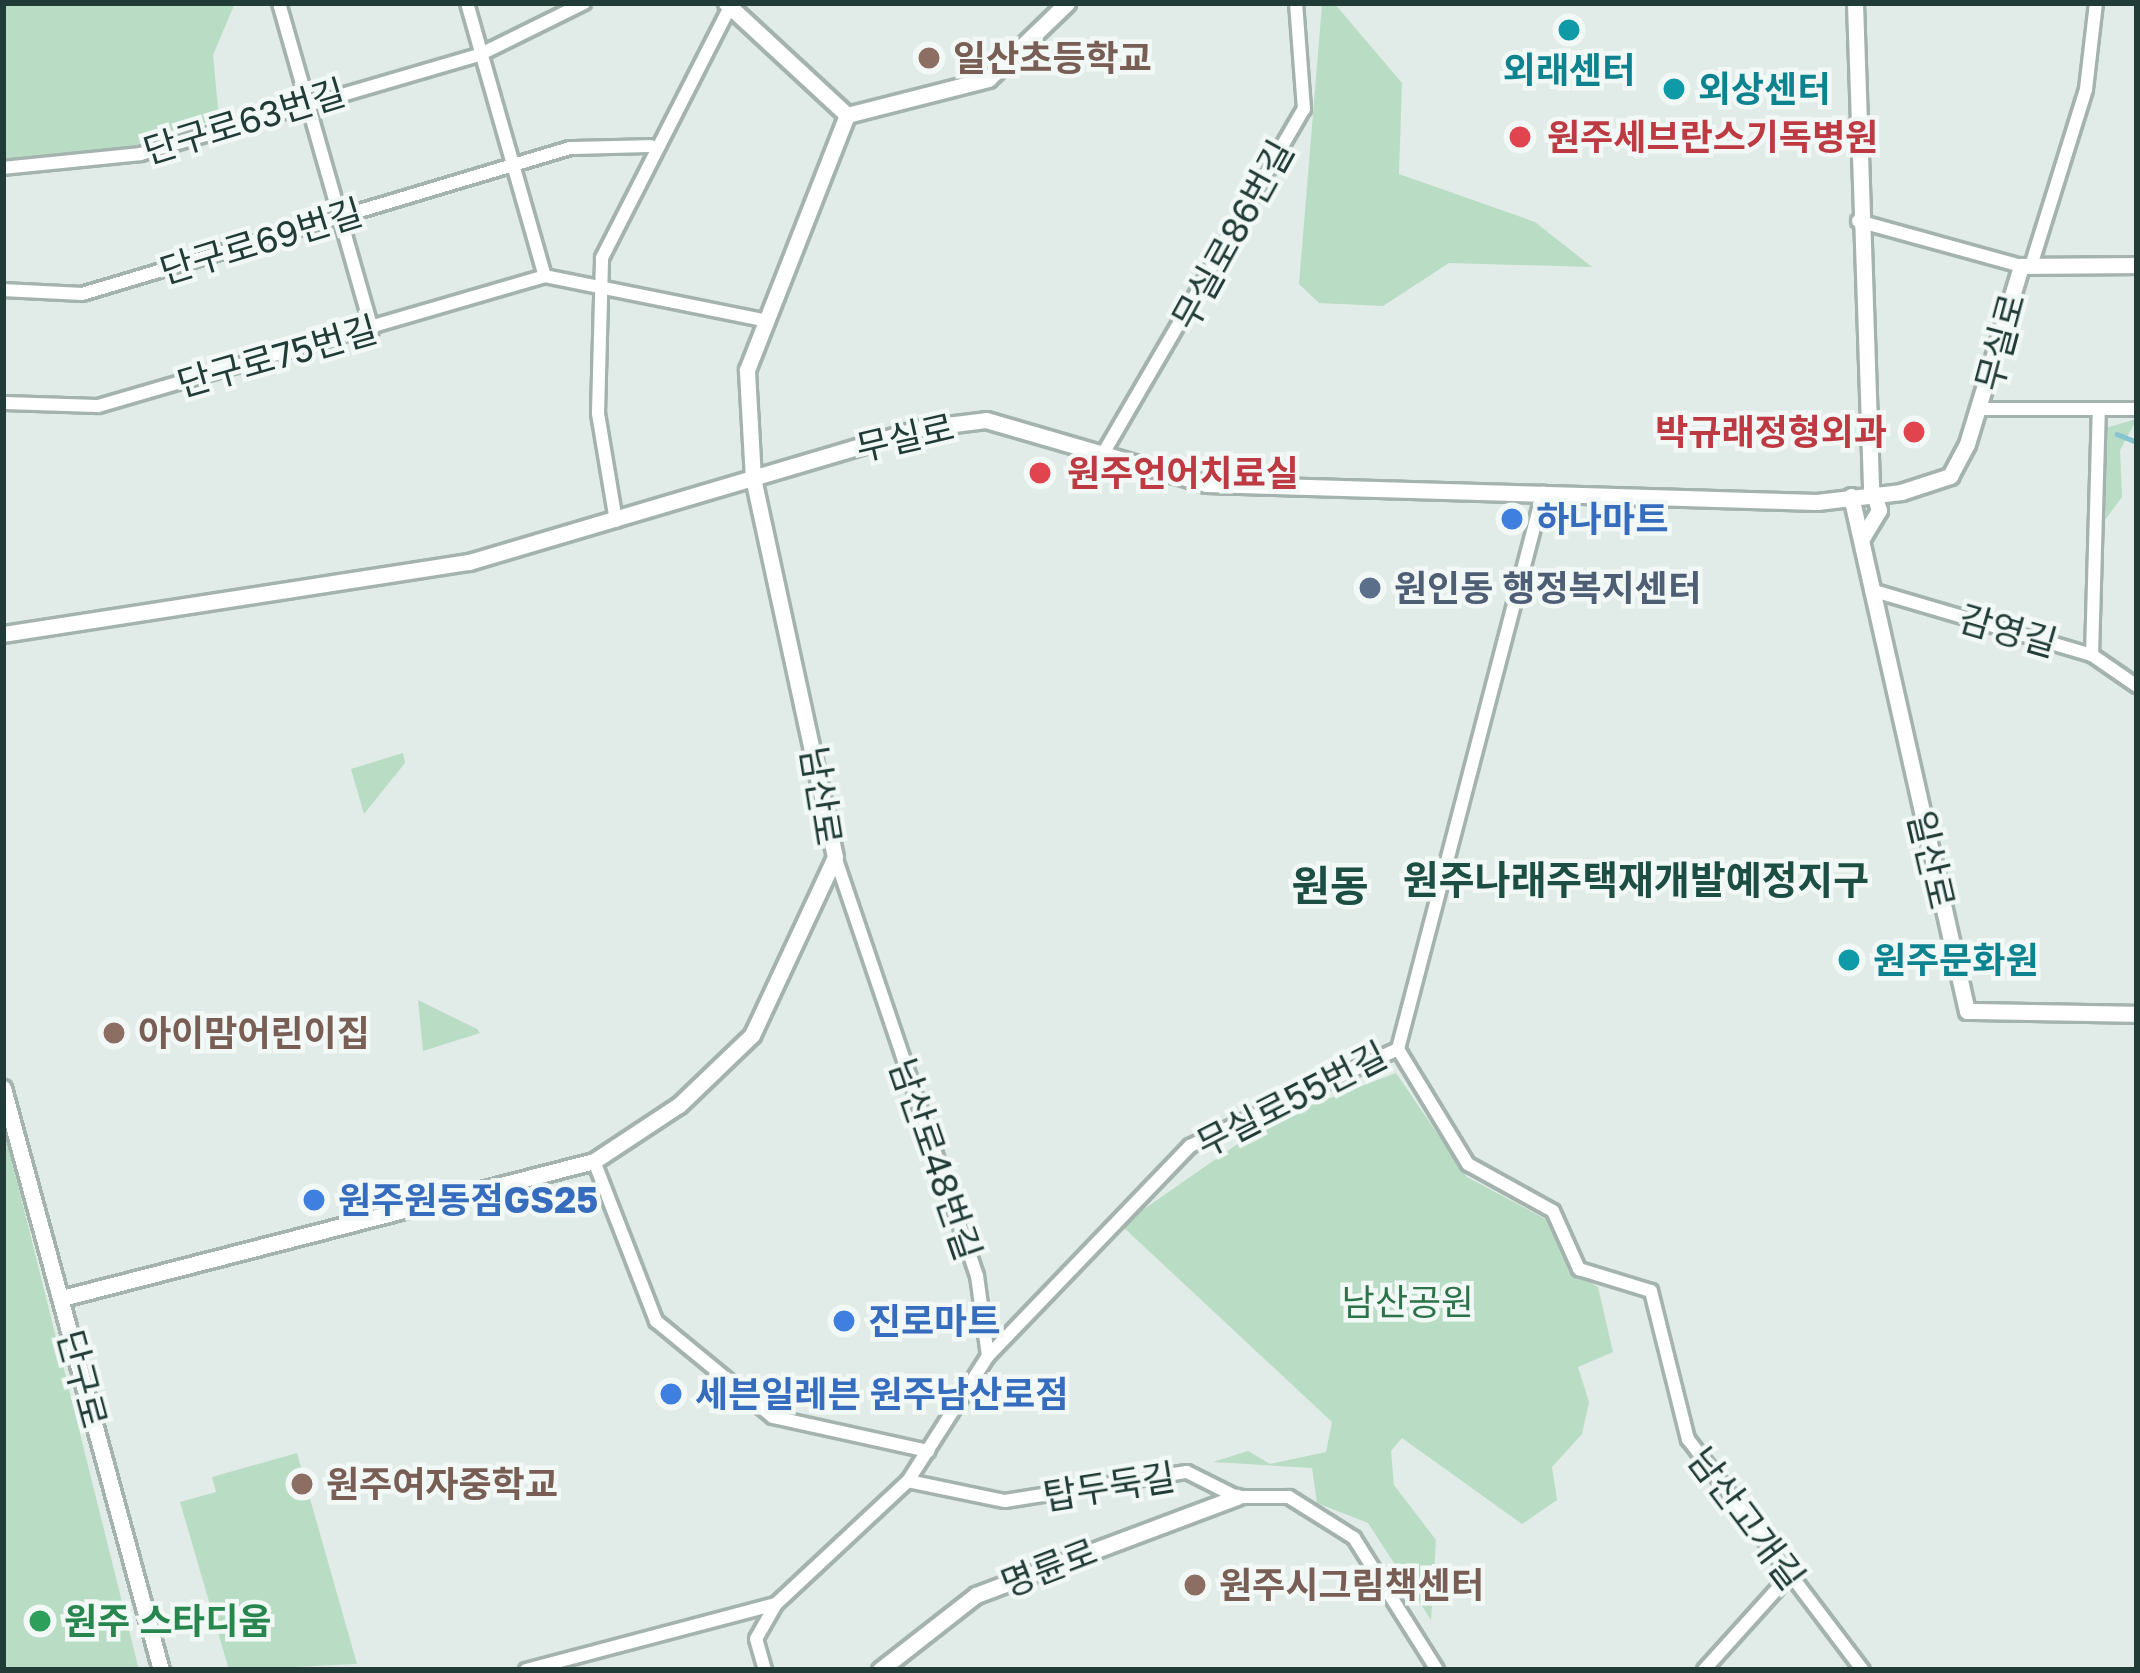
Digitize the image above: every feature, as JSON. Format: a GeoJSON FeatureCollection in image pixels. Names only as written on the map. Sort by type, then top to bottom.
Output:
{"type":"FeatureCollection","features":[{"type":"Feature","properties":{"kind":"street"},"geometry":{"type":"LineString","coordinates":[[279,3],[372,330]]}},
{"type":"Feature","properties":{"kind":"street"},"geometry":{"type":"LineString","coordinates":[[467,3],[545,276]]}},
{"type":"Feature","properties":{"kind":"street","name":"단구로63번길"},"geometry":{"type":"LineString","coordinates":[[3,168],[140,154],[308,100],[481,54],[584,3]]}},
{"type":"Feature","properties":{"kind":"street"},"geometry":{"type":"LineString","coordinates":[[616,520],[598,413],[596,287],[651,146],[728,5],[847,115],[988,79],[1067,3]]}},
{"type":"Feature","properties":{"kind":"street","name":"무실로86번길"},"geometry":{"type":"LineString","coordinates":[[1104,452],[1304,109],[1296,3]]}},
{"type":"Feature","properties":{"kind":"street"},"geometry":{"type":"LineString","coordinates":[[1855,3],[1865,516]]}},
{"type":"Feature","properties":{"kind":"street"},"geometry":{"type":"LineString","coordinates":[[1858,221],[2026,266],[2086,89],[2096,3]]}},
{"type":"Feature","properties":{"kind":"street","name":"남산로"},"geometry":{"type":"LineString","coordinates":[[62,1298],[594,1161],[680,1105],[752,1035],[835,857],[754,479],[744,408],[763,320],[847,115]]}},
{"type":"Feature","properties":{"kind":"street","name":"단구로69번길"},"geometry":{"type":"LineString","coordinates":[[3,290],[82,294],[570,148],[651,146]]}},
{"type":"Feature","properties":{"kind":"street","name":"무실로"},"geometry":{"type":"LineString","coordinates":[[1901,492],[1950,476],[1982,410],[2026,266],[2137,265]]}},
{"type":"Feature","properties":{"kind":"street","name":"단구로75번길"},"geometry":{"type":"LineString","coordinates":[[3,403],[98,406],[545,276],[763,320]]}},
{"type":"Feature","properties":{"kind":"street"},"geometry":{"type":"LineString","coordinates":[[2092,655],[2098,409]]}},
{"type":"Feature","properties":{"kind":"street"},"geometry":{"type":"LineString","coordinates":[[1982,410],[2137,409]]}},
{"type":"Feature","properties":{"kind":"street","name":"무실로"},"geometry":{"type":"LineString","coordinates":[[3,634],[469,562],[754,479],[986,420],[1206,484],[1817,502]]}},
{"type":"Feature","properties":{"kind":"street"},"geometry":{"type":"LineString","coordinates":[[1863,492],[1865,516]]}},
{"type":"Feature","properties":{"kind":"street"},"geometry":{"type":"LineString","coordinates":[[1817,502],[1863,492],[1901,492]]}},
{"type":"Feature","properties":{"kind":"street"},"geometry":{"type":"LineString","coordinates":[[1817,502],[1865,516],[1901,492]]}},
{"type":"Feature","properties":{"kind":"street","name":"무실로55번길"},"geometry":{"type":"LineString","coordinates":[[988,1356],[1190,1146],[1398,1049],[1543,494]]}},
{"type":"Feature","properties":{"kind":"street","name":"일산로"},"geometry":{"type":"LineString","coordinates":[[1865,516],[1860,543],[1967,1010],[2137,1014]]}},
{"type":"Feature","properties":{"kind":"street","name":"감영길"},"geometry":{"type":"LineString","coordinates":[[1871,590],[2092,655],[2137,686]]}},
{"type":"Feature","properties":{"kind":"street","name":"남산로48번길"},"geometry":{"type":"LineString","coordinates":[[835,857],[977,1276],[988,1356]]}},
{"type":"Feature","properties":{"kind":"street","name":"남산고개길"},"geometry":{"type":"LineString","coordinates":[[1398,1049],[1468,1164],[1553,1211],[1579,1269],[1651,1291],[1680,1424],[1863,1670]]}},
{"type":"Feature","properties":{"kind":"street","name":"단구로"},"geometry":{"type":"LineString","coordinates":[[3,1088],[161,1670]]}},
{"type":"Feature","properties":{"kind":"street"},"geometry":{"type":"LineString","coordinates":[[594,1161],[656,1321],[773,1418],[928,1451]]}},
{"type":"Feature","properties":{"kind":"street"},"geometry":{"type":"LineString","coordinates":[[765,1670],[756,1640],[776,1604],[908,1481],[988,1356]]}},
{"type":"Feature","properties":{"kind":"street","name":"탑두둑길"},"geometry":{"type":"LineString","coordinates":[[908,1481],[1005,1501],[1187,1472],[1237,1497],[1288,1497],[1354,1538],[1437,1670]]}},
{"type":"Feature","properties":{"kind":"street","name":"명륜로"},"geometry":{"type":"LineString","coordinates":[[880,1670],[976,1595],[1237,1497]]}},
{"type":"Feature","properties":{"kind":"street"},"geometry":{"type":"LineString","coordinates":[[1704,1670],[1789,1576]]}},
{"type":"Feature","properties":{"kind":"street"},"geometry":{"type":"LineString","coordinates":[[526,1670],[776,1604]]}},
{"type":"Feature","properties":{"kind":"green space"},"geometry":{"type":"Polygon","coordinates":[[[3,3],[235,3],[213,55],[219,118],[87,161],[3,160],[3,3]]]}},
{"type":"Feature","properties":{"kind":"green space"},"geometry":{"type":"Polygon","coordinates":[[[1334,3],[1402,83],[1399,174],[1535,222],[1592,267],[1449,263],[1383,306],[1319,303],[1299,284],[1322,5],[1334,3]]]}},
{"type":"Feature","properties":{"kind":"green space"},"geometry":{"type":"Polygon","coordinates":[[[2137,419],[2120,450],[2122,497],[2105,520],[2105,428],[2137,419]]]}},
{"type":"Feature","properties":{"kind":"green space"},"geometry":{"type":"Polygon","coordinates":[[[403,753],[405,763],[364,814],[351,769],[403,753]]]}},
{"type":"Feature","properties":{"kind":"green space"},"geometry":{"type":"Polygon","coordinates":[[[418,1000],[477,1029],[480,1033],[423,1051],[418,1000]]]}},
{"type":"Feature","properties":{"kind":"green space","name":"남산공원"},"geometry":{"type":"Polygon","coordinates":[[[1396,1073],[1467,1177],[1551,1222],[1570,1270],[1598,1287],[1613,1352],[1578,1367],[1589,1402],[1582,1434],[1552,1467],[1557,1500],[1522,1524],[1402,1438],[1391,1451],[1394,1485],[1436,1540],[1431,1620],[1368,1523],[1317,1503],[1312,1468],[1213,1462],[1248,1451],[1270,1464],[1326,1452],[1332,1422],[1121,1225],[1272,1120],[1396,1073]]]}},
{"type":"Feature","properties":{"kind":"green space"},"geometry":{"type":"Polygon","coordinates":[[[3,1125],[139,1670],[3,1670],[3,1125]]]}},
{"type":"Feature","properties":{"kind":"green space"},"geometry":{"type":"Polygon","coordinates":[[[297,1453],[357,1664],[229,1670],[180,1502],[216,1492],[212,1477],[297,1453]]]}},
{"type":"Feature","properties":{"kind":"waterway"},"geometry":{"type":"LineString","coordinates":[[2117,434],[2137,442]]}},
{"type":"Feature","properties":{"kind":"place","name":"외래센터"},"geometry":{"type":"Point","coordinates":[1569,30]}},
{"type":"Feature","properties":{"kind":"place","name":"일산초등학교"},"geometry":{"type":"Point","coordinates":[929,58]}},
{"type":"Feature","properties":{"kind":"place","name":"외상센터"},"geometry":{"type":"Point","coordinates":[1674,89]}},
{"type":"Feature","properties":{"kind":"place","name":"원주세브란스기독병원"},"geometry":{"type":"Point","coordinates":[1520,137]}},
{"type":"Feature","properties":{"kind":"place","name":"박규래정형외과"},"geometry":{"type":"Point","coordinates":[1914,432]}},
{"type":"Feature","properties":{"kind":"place","name":"원주언어치료실"},"geometry":{"type":"Point","coordinates":[1040,473]}},
{"type":"Feature","properties":{"kind":"place","name":"하나마트"},"geometry":{"type":"Point","coordinates":[1512,519]}},
{"type":"Feature","properties":{"kind":"place","name":"원인동 행정복지센터"},"geometry":{"type":"Point","coordinates":[1370,588]}},
{"type":"Feature","properties":{"kind":"place","name":"원주문화원"},"geometry":{"type":"Point","coordinates":[1849,960]}},
{"type":"Feature","properties":{"kind":"place","name":"아이맘어린이집"},"geometry":{"type":"Point","coordinates":[114,1033]}},
{"type":"Feature","properties":{"kind":"place","name":"원주원동점GS25"},"geometry":{"type":"Point","coordinates":[314,1200]}},
{"type":"Feature","properties":{"kind":"place","name":"진로마트"},"geometry":{"type":"Point","coordinates":[844,1321]}},
{"type":"Feature","properties":{"kind":"place","name":"세븐일레븐 원주남산로점"},"geometry":{"type":"Point","coordinates":[671,1394]}},
{"type":"Feature","properties":{"kind":"place","name":"원주여자중학교"},"geometry":{"type":"Point","coordinates":[302,1484]}},
{"type":"Feature","properties":{"kind":"place","name":"원주시그림책센터"},"geometry":{"type":"Point","coordinates":[1195,1585]}},
{"type":"Feature","properties":{"kind":"place","name":"원주 스타디움"},"geometry":{"type":"Point","coordinates":[40,1621]}},
{"type":"Feature","properties":{"kind":"district","name":"원주나래주택재개발예정지구"},"geometry":{"type":"Point","coordinates":[1636,880]}},
{"type":"Feature","properties":{"kind":"district","name":"원동"},"geometry":{"type":"Point","coordinates":[1330,885]}}]}
